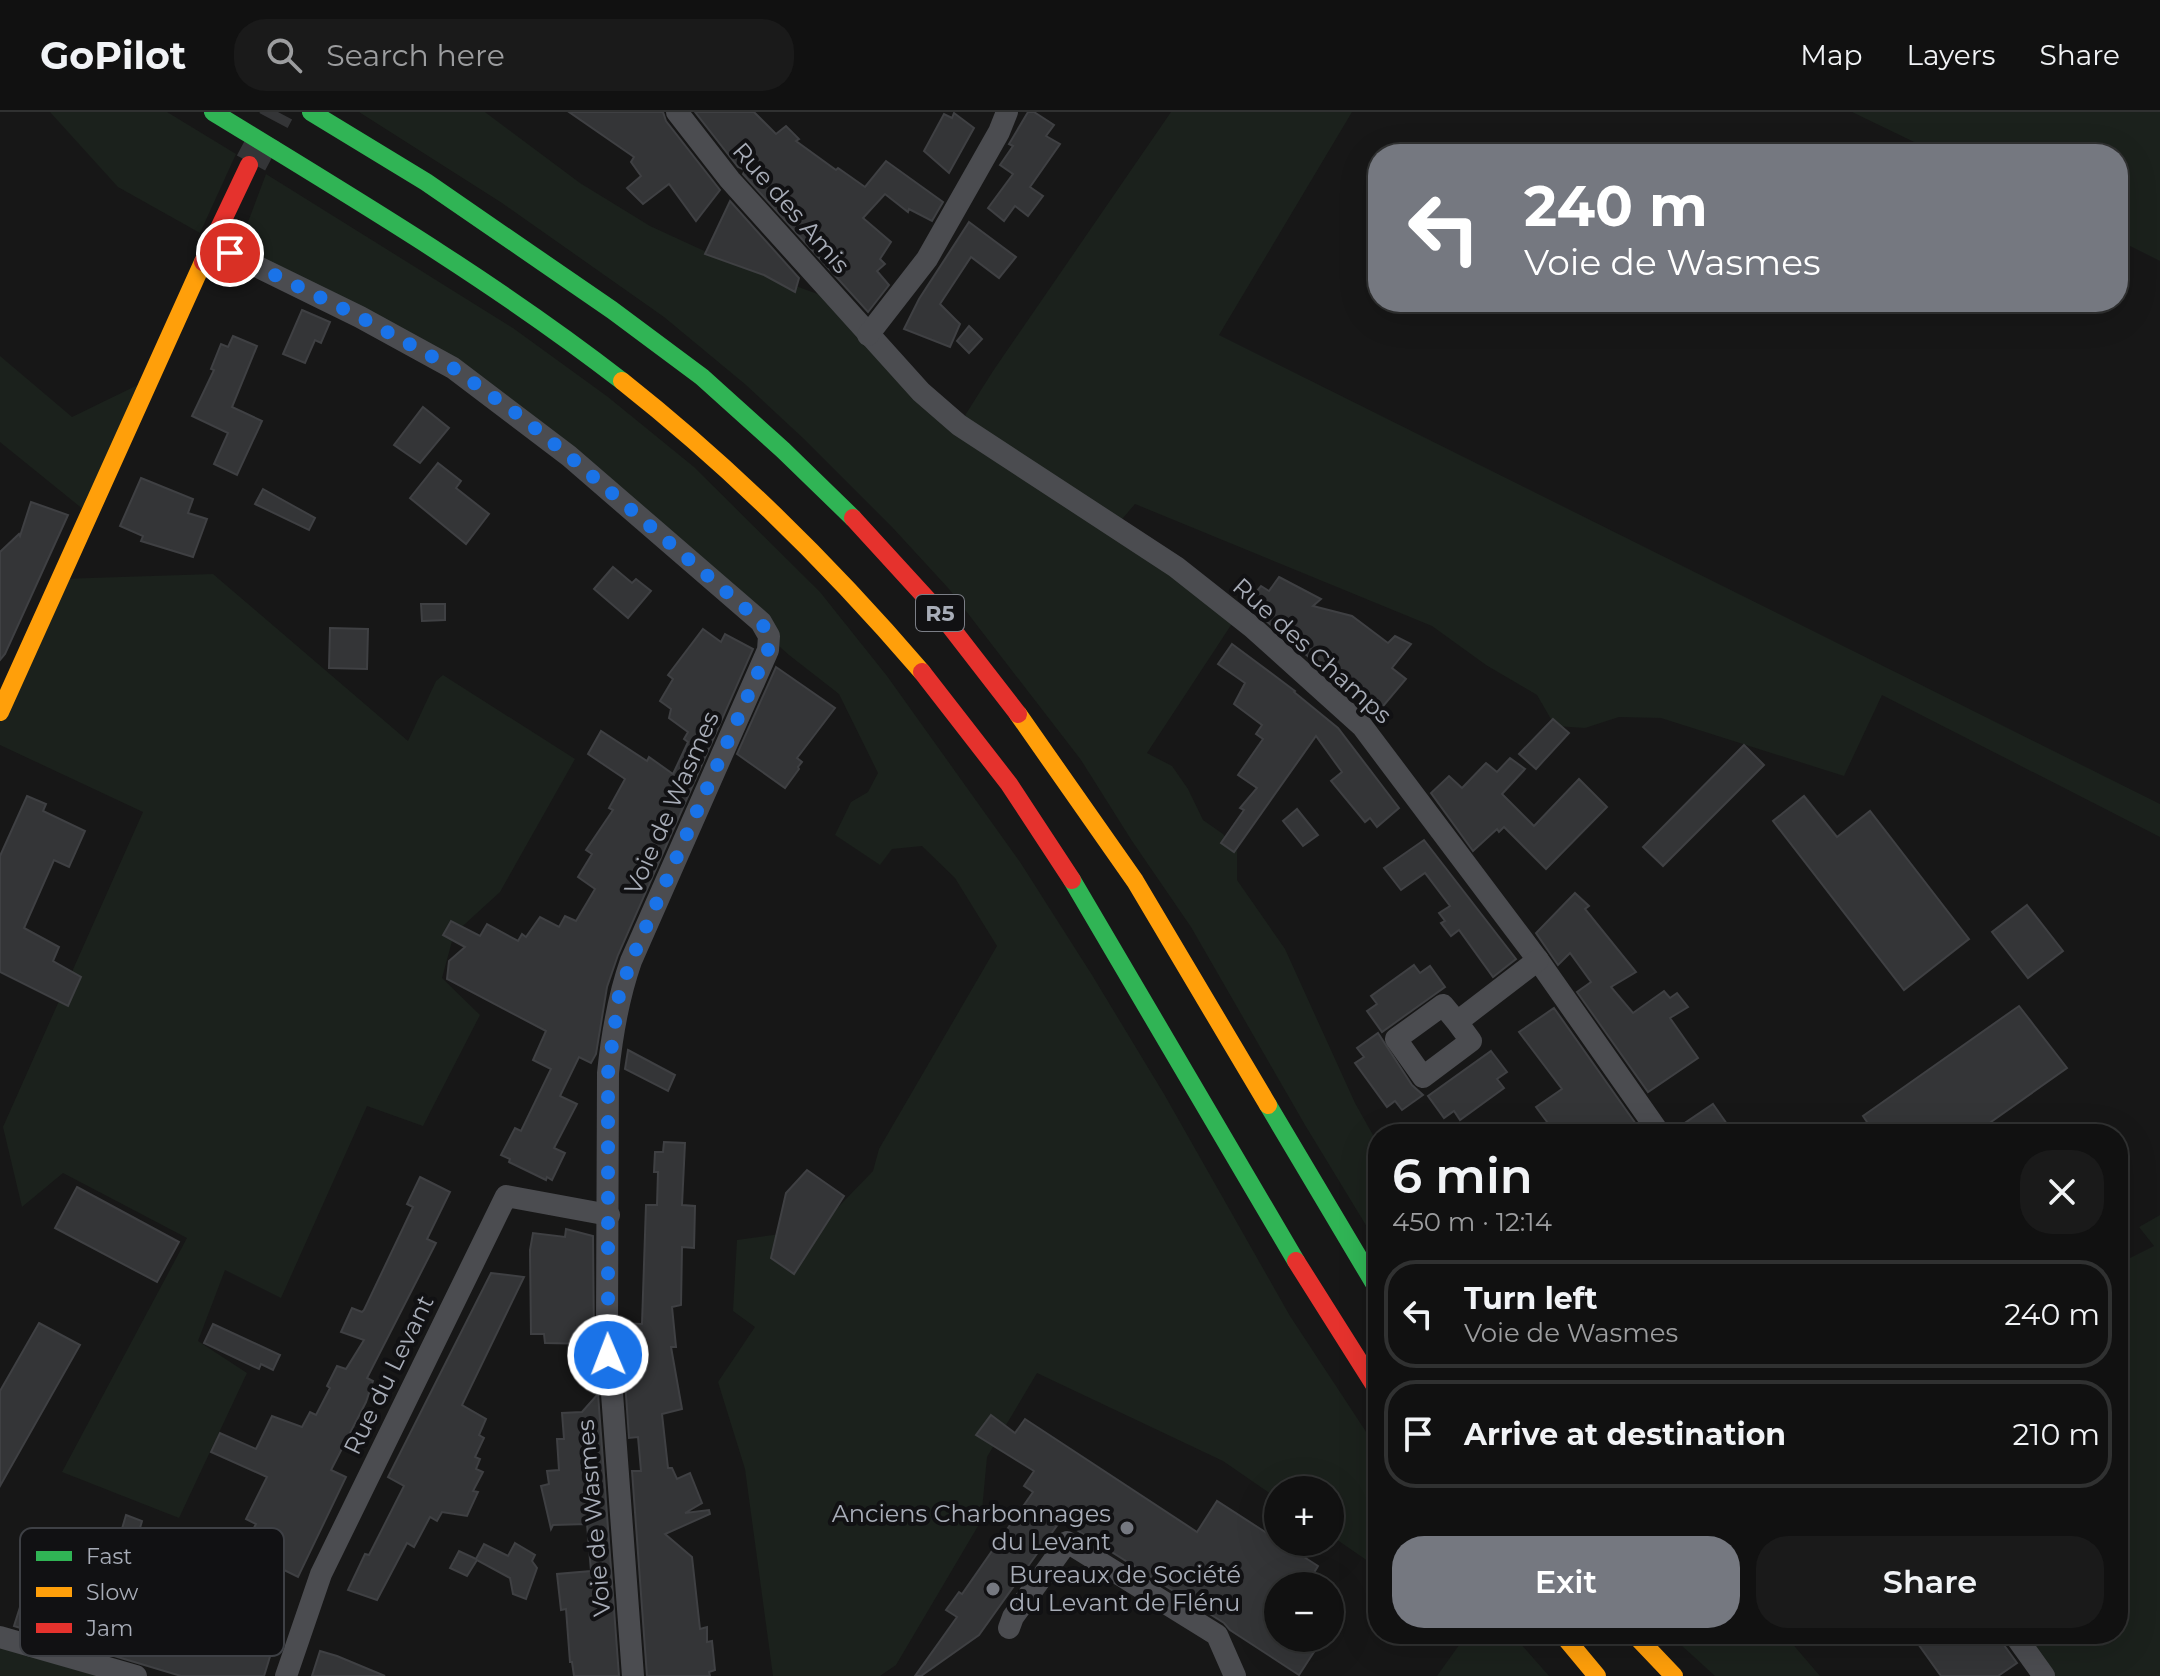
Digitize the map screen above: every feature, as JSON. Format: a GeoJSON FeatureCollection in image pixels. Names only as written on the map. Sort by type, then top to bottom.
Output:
{"type":"FeatureCollection","features":[{"type":"Feature","properties":{"kind":"main road","name":"R5"},"geometry":{"type":"LineString","coordinates":[[213,112],[404,229],[581,349],[748,487],[824,562],[900,646],[969,730],[1032,819],[1092,913],[1260,1202],[1368,1375]]}},
{"type":"Feature","properties":{"kind":"main road","name":"R5"},"geometry":{"type":"LineString","coordinates":[[311,112],[439,191],[612,310],[702,377],[864,529],[939,612],[1023,720],[1135,881],[1368,1273]]}},
{"type":"Feature","properties":{"kind":"main road"},"geometry":{"type":"LineString","coordinates":[[0,712],[249,165]]}},
{"type":"Feature","properties":{"kind":"main road"},"geometry":{"type":"LineString","coordinates":[[1570,1644],[1597,1676]]}},
{"type":"Feature","properties":{"kind":"main road"},"geometry":{"type":"LineString","coordinates":[[1644,1644],[1674,1676]]}},
{"type":"Feature","properties":{"kind":"street","name":"Rue des Amis"},"geometry":{"type":"LineString","coordinates":[[677,112],[730,180],[868,335]]}},
{"type":"Feature","properties":{"kind":"street"},"geometry":{"type":"LineString","coordinates":[[868,335],[927,259],[999,132],[1007,112]]}},
{"type":"Feature","properties":{"kind":"street","name":"Voie de Wasmes"},"geometry":{"type":"LineString","coordinates":[[211,244],[360,317],[453,368],[569,456],[761,622],[769,636],[768,650],[631,961],[619,995],[608,1073],[609,1369],[633,1676]]}},
{"type":"Feature","properties":{"kind":"street","name":"Rue des Champs"},"geometry":{"type":"LineString","coordinates":[[868,335],[921,392],[959,425],[1176,567],[1252,627],[1362,726],[1538,960],[1653,1124]]}},
{"type":"Feature","properties":{"kind":"street"},"geometry":{"type":"LineString","coordinates":[[1457,1022],[1538,960]]}},
{"type":"Feature","properties":{"kind":"street","name":"Rue du Levant"},"geometry":{"type":"LineString","coordinates":[[286,1676],[321,1574],[506,1196],[609,1215]]}},
{"type":"Feature","properties":{"kind":"street"},"geometry":{"type":"LineString","coordinates":[[1009,1628],[1013,1617],[1067,1542],[1217,1635],[1235,1676]]}},
{"type":"Feature","properties":{"kind":"street"},"geometry":{"type":"LineString","coordinates":[[0,1637],[20,1643]]}},
{"type":"Feature","properties":{"kind":"street"},"geometry":{"type":"LineString","coordinates":[[2021,1644],[2044,1676]]}},
{"type":"Feature","properties":{"kind":"street"},"geometry":{"type":"LineString","coordinates":[[66,1656],[136,1676]]}},
{"type":"Feature","properties":{"kind":"shaded area"},"geometry":{"type":"Polygon","coordinates":[[[50,112],[167,112],[236,154],[200,233],[118,187],[50,112]]]}},
{"type":"Feature","properties":{"kind":"shaded area"},"geometry":{"type":"Polygon","coordinates":[[[359,112],[485,112],[580,183],[650,226],[724,260],[837,301],[959,425],[1171,112],[1352,112],[1219,335],[2160,804],[2160,837],[1882,695],[1844,776],[1661,718],[1619,717],[1585,728],[1555,726],[1537,695],[1486,665],[1432,626],[1135,504],[1117,525],[1237,616],[1147,753],[1172,766],[1188,789],[1203,820],[1223,834],[1237,851],[1237,880],[1285,949],[1368,1126],[1368,1229],[1191,927],[1081,760],[949,589],[892,527],[746,385],[664,317],[502,203],[359,112]]]}},
{"type":"Feature","properties":{"kind":"shaded area"},"geometry":{"type":"Polygon","coordinates":[[[1852,112],[2160,112],[2160,261],[2128,245],[2128,144],[1918,144],[1852,112]]]}},
{"type":"Feature","properties":{"kind":"shaded area"},"geometry":{"type":"Polygon","coordinates":[[[266,174],[513,328],[608,397],[694,467],[820,592],[887,676],[1020,862],[1164,1094],[1290,1316],[1368,1435],[1368,1561],[1344,1545],[1344,1476],[1264,1476],[1264,1489],[1223,1461],[1037,1373],[987,1457],[981,1521],[896,1665],[880,1676],[773,1676],[745,1469],[718,1382],[755,1327],[733,1311],[737,1240],[817,1229],[873,1171],[879,1149],[997,946],[955,878],[922,846],[892,849],[880,865],[835,835],[851,802],[868,792],[878,773],[839,694],[789,655],[520,416],[269,272],[242,238],[266,174]]]}},
{"type":"Feature","properties":{"kind":"shaded area"},"geometry":{"type":"Polygon","coordinates":[[[0,356],[72,417],[150,379],[89,514],[0,442],[0,356]]]}},
{"type":"Feature","properties":{"kind":"shaded area"},"geometry":{"type":"Polygon","coordinates":[[[213,574],[408,741],[436,681],[443,675],[575,759],[500,892],[454,934],[442,978],[480,1015],[423,1126],[367,1106],[281,1298],[225,1270],[198,1341],[247,1373],[179,1518],[62,1472],[187,1238],[63,1173],[22,1207],[3,1127],[143,812],[0,745],[0,712],[60,579],[213,574]]]}},
{"type":"Feature","properties":{"kind":"shaded area"},"geometry":{"type":"Polygon","coordinates":[[[2160,1215],[2160,1676],[2043,1676],[2020,1644],[2128,1644],[2128,1259],[2154,1246],[2139,1227],[2160,1215]]]}},
{"type":"Feature","properties":{"kind":"shaded area"},"geometry":{"type":"Polygon","coordinates":[[[0,1640],[20,1646],[20,1656],[55,1656],[124,1676],[0,1676],[0,1640]]]}},
{"type":"Feature","properties":{"kind":"shaded area"},"geometry":{"type":"Polygon","coordinates":[[[1460,1644],[1521,1644],[1549,1676],[1437,1676],[1460,1644]]]}},
{"type":"Feature","properties":{"kind":"shaded area"},"geometry":{"type":"Polygon","coordinates":[[[1680,1644],[1793,1644],[1820,1676],[1715,1676],[1680,1644]]]}},
{"type":"Feature","properties":{"kind":"building"},"geometry":{"type":"Polygon","coordinates":[[[569,112],[663,112],[666,121],[720,190],[696,221],[669,184],[643,204],[627,188],[641,176],[631,162],[634,157],[569,112]]]}},
{"type":"Feature","properties":{"kind":"building"},"geometry":{"type":"Polygon","coordinates":[[[695,112],[754,112],[776,134],[786,126],[799,139],[796,141],[865,187],[886,161],[943,202],[932,221],[909,209],[908,212],[885,194],[863,218],[891,242],[880,259],[885,264],[877,271],[889,285],[868,312],[743,174],[745,170],[738,167],[695,112]]]}},
{"type":"Feature","properties":{"kind":"building"},"geometry":{"type":"Polygon","coordinates":[[[1028,112],[1034,112],[1054,125],[1046,136],[1060,144],[1030,187],[1043,196],[1028,216],[1015,206],[1004,221],[988,208],[1013,174],[1000,165],[1013,146],[1009,144],[1028,112]]]}},
{"type":"Feature","properties":{"kind":"building"},"geometry":{"type":"Polygon","coordinates":[[[954,113],[974,128],[949,173],[924,151],[944,114],[952,118],[954,113]]]}},
{"type":"Feature","properties":{"kind":"building"},"geometry":{"type":"Polygon","coordinates":[[[730,201],[799,278],[795,292],[764,275],[705,254],[730,201]]]}},
{"type":"Feature","properties":{"kind":"building"},"geometry":{"type":"Polygon","coordinates":[[[969,222],[1016,257],[999,278],[971,257],[940,304],[960,324],[950,347],[904,329],[919,299],[969,222]]]}},
{"type":"Feature","properties":{"kind":"building"},"geometry":{"type":"Polygon","coordinates":[[[302,310],[330,322],[321,343],[315,340],[305,363],[283,354],[302,310]]]}},
{"type":"Feature","properties":{"kind":"building"},"geometry":{"type":"Polygon","coordinates":[[[969,326],[982,339],[969,353],[957,341],[969,326]]]}},
{"type":"Feature","properties":{"kind":"building"},"geometry":{"type":"Polygon","coordinates":[[[233,336],[257,346],[232,407],[262,421],[237,475],[214,464],[228,433],[192,416],[214,370],[211,369],[221,344],[228,347],[233,336]]]}},
{"type":"Feature","properties":{"kind":"building"},"geometry":{"type":"Polygon","coordinates":[[[423,407],[449,428],[420,463],[394,445],[423,407]]]}},
{"type":"Feature","properties":{"kind":"building"},"geometry":{"type":"Polygon","coordinates":[[[438,463],[461,481],[456,488],[489,514],[466,544],[410,498],[438,463]]]}},
{"type":"Feature","properties":{"kind":"building"},"geometry":{"type":"Polygon","coordinates":[[[141,478],[193,499],[188,513],[207,519],[193,557],[141,541],[143,536],[120,526],[141,478]]]}},
{"type":"Feature","properties":{"kind":"building"},"geometry":{"type":"Polygon","coordinates":[[[263,489],[315,518],[309,530],[255,504],[263,489]]]}},
{"type":"Feature","properties":{"kind":"building"},"geometry":{"type":"Polygon","coordinates":[[[31,502],[68,515],[0,660],[0,552],[20,536],[31,502]]]}},
{"type":"Feature","properties":{"kind":"building"},"geometry":{"type":"Polygon","coordinates":[[[613,567],[632,583],[636,579],[651,591],[628,618],[594,589],[613,567]]]}},
{"type":"Feature","properties":{"kind":"building"},"geometry":{"type":"Polygon","coordinates":[[[1279,577],[1321,599],[1313,606],[1352,616],[1388,643],[1395,636],[1411,644],[1392,668],[1406,679],[1373,718],[1362,702],[1246,604],[1261,586],[1269,591],[1279,577]]]}},
{"type":"Feature","properties":{"kind":"building"},"geometry":{"type":"Polygon","coordinates":[[[421,604],[445,604],[445,620],[422,621],[421,604]]]}},
{"type":"Feature","properties":{"kind":"building"},"geometry":{"type":"Polygon","coordinates":[[[330,628],[368,629],[367,669],[329,668],[330,628]]]}},
{"type":"Feature","properties":{"kind":"building"},"geometry":{"type":"Polygon","coordinates":[[[703,629],[721,642],[725,634],[753,649],[618,955],[607,987],[596,1054],[591,1063],[579,1057],[560,1096],[577,1104],[554,1148],[565,1153],[552,1180],[547,1177],[546,1180],[501,1155],[515,1128],[521,1131],[551,1069],[533,1060],[546,1031],[447,979],[449,961],[465,947],[443,935],[451,921],[480,936],[487,924],[518,941],[522,934],[526,937],[540,917],[559,927],[565,916],[576,921],[595,889],[578,877],[592,854],[586,850],[613,810],[609,808],[625,779],[588,754],[601,731],[673,774],[688,742],[684,739],[688,732],[669,718],[671,709],[660,701],[673,679],[668,675],[703,629]]]}},
{"type":"Feature","properties":{"kind":"building"},"geometry":{"type":"Polygon","coordinates":[[[1232,644],[1338,728],[1399,808],[1377,827],[1370,818],[1365,822],[1331,781],[1342,772],[1316,736],[1234,852],[1221,843],[1244,810],[1240,808],[1257,788],[1238,775],[1263,739],[1256,734],[1262,725],[1234,704],[1245,683],[1218,664],[1232,644]]]}},
{"type":"Feature","properties":{"kind":"building"},"geometry":{"type":"Polygon","coordinates":[[[776,667],[835,708],[797,758],[802,762],[785,788],[737,754],[776,667]]]}},
{"type":"Feature","properties":{"kind":"building"},"geometry":{"type":"Polygon","coordinates":[[[1553,719],[1569,733],[1536,769],[1519,754],[1553,719]]]}},
{"type":"Feature","properties":{"kind":"building"},"geometry":{"type":"Polygon","coordinates":[[[1744,745],[1764,765],[1663,866],[1643,847],[1744,745]]]}},
{"type":"Feature","properties":{"kind":"building"},"geometry":{"type":"Polygon","coordinates":[[[1510,758],[1525,769],[1502,794],[1534,826],[1579,779],[1607,807],[1546,869],[1504,827],[1499,832],[1497,829],[1473,851],[1431,793],[1449,776],[1462,788],[1486,763],[1497,772],[1510,758]]]}},
{"type":"Feature","properties":{"kind":"building"},"geometry":{"type":"Polygon","coordinates":[[[27,796],[46,804],[43,811],[85,831],[69,867],[54,860],[24,928],[59,947],[53,961],[81,977],[68,1006],[0,972],[0,856],[27,796]]]}},
{"type":"Feature","properties":{"kind":"building"},"geometry":{"type":"Polygon","coordinates":[[[1804,796],[1837,837],[1870,811],[1969,939],[1904,990],[1773,821],[1804,796]]]}},
{"type":"Feature","properties":{"kind":"building"},"geometry":{"type":"Polygon","coordinates":[[[1297,809],[1318,835],[1303,846],[1283,821],[1297,809]]]}},
{"type":"Feature","properties":{"kind":"building"},"geometry":{"type":"Polygon","coordinates":[[[1424,840],[1516,959],[1493,977],[1459,930],[1451,936],[1441,923],[1445,921],[1439,913],[1450,906],[1425,873],[1401,890],[1384,868],[1424,840]]]}},
{"type":"Feature","properties":{"kind":"building"},"geometry":{"type":"Polygon","coordinates":[[[1575,893],[1589,906],[1585,909],[1636,972],[1611,987],[1633,1013],[1664,991],[1670,998],[1677,993],[1688,1007],[1670,1018],[1698,1058],[1648,1092],[1577,992],[1591,982],[1570,953],[1558,965],[1536,933],[1575,893]]]}},
{"type":"Feature","properties":{"kind":"building"},"geometry":{"type":"Polygon","coordinates":[[[2027,905],[2063,951],[2028,978],[1992,932],[2027,905]]]}},
{"type":"Feature","properties":{"kind":"building"},"geometry":{"type":"Polygon","coordinates":[[[1414,965],[1420,973],[1430,966],[1445,987],[1382,1032],[1367,1011],[1377,1004],[1371,996],[1414,965]]]}},
{"type":"Feature","properties":{"kind":"building"},"geometry":{"type":"Polygon","coordinates":[[[2019,1006],[2067,1068],[1988,1124],[1868,1124],[1863,1116],[2019,1006]]]}},
{"type":"Feature","properties":{"kind":"building"},"geometry":{"type":"Polygon","coordinates":[[[1554,1008],[1636,1124],[1549,1124],[1536,1107],[1562,1089],[1519,1032],[1554,1008]]]}},
{"type":"Feature","properties":{"kind":"building"},"geometry":{"type":"Polygon","coordinates":[[[1378,1033],[1412,1085],[1423,1095],[1402,1110],[1395,1101],[1387,1107],[1355,1063],[1364,1057],[1357,1048],[1378,1033]]]}},
{"type":"Feature","properties":{"kind":"building"},"geometry":{"type":"Polygon","coordinates":[[[628,1050],[675,1075],[668,1091],[625,1069],[628,1050]]]}},
{"type":"Feature","properties":{"kind":"building"},"geometry":{"type":"Polygon","coordinates":[[[1491,1051],[1507,1072],[1497,1079],[1504,1088],[1460,1120],[1454,1111],[1444,1118],[1428,1096],[1491,1051]]]}},
{"type":"Feature","properties":{"kind":"building"},"geometry":{"type":"Polygon","coordinates":[[[1713,1104],[1727,1124],[1683,1124],[1713,1104]]]}},
{"type":"Feature","properties":{"kind":"building"},"geometry":{"type":"Polygon","coordinates":[[[664,1142],[685,1143],[682,1205],[695,1206],[694,1248],[682,1247],[681,1305],[672,1307],[676,1347],[671,1347],[682,1409],[662,1414],[668,1468],[672,1468],[677,1479],[690,1473],[702,1503],[685,1513],[709,1510],[710,1514],[665,1534],[692,1557],[700,1629],[707,1627],[707,1642],[712,1641],[715,1670],[709,1672],[710,1676],[647,1676],[632,1471],[641,1471],[638,1437],[629,1438],[621,1323],[642,1324],[646,1205],[657,1205],[655,1152],[663,1152],[664,1142]]]}},
{"type":"Feature","properties":{"kind":"building"},"geometry":{"type":"Polygon","coordinates":[[[807,1170],[844,1196],[794,1274],[771,1258],[786,1193],[807,1170]]]}},
{"type":"Feature","properties":{"kind":"building"},"geometry":{"type":"Polygon","coordinates":[[[420,1177],[450,1192],[427,1239],[436,1243],[367,1378],[373,1381],[366,1402],[331,1470],[346,1477],[298,1577],[284,1570],[284,1528],[254,1528],[256,1524],[246,1519],[267,1477],[211,1452],[220,1433],[256,1449],[272,1416],[302,1427],[310,1412],[316,1415],[337,1366],[346,1369],[364,1340],[341,1332],[352,1308],[364,1310],[413,1207],[407,1204],[420,1177]]]}},
{"type":"Feature","properties":{"kind":"building"},"geometry":{"type":"Polygon","coordinates":[[[77,1187],[179,1242],[157,1282],[55,1228],[77,1187]]]}},
{"type":"Feature","properties":{"kind":"building"},"geometry":{"type":"Polygon","coordinates":[[[566,1229],[593,1236],[594,1344],[545,1343],[544,1334],[531,1334],[530,1250],[533,1233],[565,1237],[566,1229]]]}},
{"type":"Feature","properties":{"kind":"building"},"geometry":{"type":"Polygon","coordinates":[[[491,1273],[524,1277],[462,1405],[486,1419],[479,1435],[484,1438],[475,1457],[480,1459],[476,1469],[483,1472],[473,1491],[478,1492],[467,1516],[442,1512],[437,1521],[430,1517],[414,1547],[407,1543],[377,1600],[348,1590],[404,1486],[388,1477],[491,1273]]]}},
{"type":"Feature","properties":{"kind":"building"},"geometry":{"type":"Polygon","coordinates":[[[39,1323],[80,1345],[0,1486],[0,1391],[39,1323]]]}},
{"type":"Feature","properties":{"kind":"building"},"geometry":{"type":"Polygon","coordinates":[[[213,1324],[280,1355],[273,1370],[261,1364],[259,1369],[204,1343],[213,1324]]]}},
{"type":"Feature","properties":{"kind":"building"},"geometry":{"type":"Polygon","coordinates":[[[598,1394],[619,1676],[574,1676],[566,1609],[561,1610],[557,1574],[591,1571],[587,1524],[553,1525],[551,1529],[541,1486],[549,1484],[547,1471],[559,1470],[557,1439],[564,1439],[562,1413],[582,1412],[598,1394]]]}},
{"type":"Feature","properties":{"kind":"building"},"geometry":{"type":"Polygon","coordinates":[[[991,1415],[1015,1433],[1025,1419],[1197,1532],[1217,1501],[1264,1531],[1264,1556],[1302,1556],[1318,1566],[1314,1572],[1264,1572],[1264,1652],[1314,1652],[1299,1675],[1230,1630],[1224,1623],[1061,1520],[979,1635],[921,1676],[915,1676],[957,1617],[946,1610],[959,1592],[962,1594],[1033,1492],[1024,1486],[1034,1471],[976,1435],[991,1415]]]}},
{"type":"Feature","properties":{"kind":"building"},"geometry":{"type":"Polygon","coordinates":[[[126,1515],[142,1521],[140,1528],[122,1528],[126,1515]]]}},
{"type":"Feature","properties":{"kind":"building"},"geometry":{"type":"Polygon","coordinates":[[[515,1543],[535,1555],[532,1561],[537,1568],[526,1599],[513,1594],[510,1578],[477,1560],[467,1576],[450,1568],[459,1551],[476,1559],[484,1544],[508,1556],[515,1543]]]}},
{"type":"Feature","properties":{"kind":"building"},"geometry":{"type":"Polygon","coordinates":[[[20,1607],[20,1628],[14,1626],[20,1607]]]}},
{"type":"Feature","properties":{"kind":"building"},"geometry":{"type":"Polygon","coordinates":[[[1918,1644],[2003,1644],[2017,1663],[1998,1676],[1941,1676],[1918,1644]]]}},
{"type":"Feature","properties":{"kind":"building"},"geometry":{"type":"Polygon","coordinates":[[[320,1651],[337,1656],[385,1676],[312,1676],[320,1651]]]}},
{"type":"Feature","properties":{"kind":"building"},"geometry":{"type":"Polygon","coordinates":[[[114,1656],[270,1656],[264,1676],[181,1676],[114,1656]]]}},
{"type":"Feature","properties":{"kind":"tunnel"},"geometry":{"type":"LineString","coordinates":[[251,163],[278,112]]}},
{"type":"Feature","properties":{"kind":"traffic: fast"},"geometry":{"type":"LineString","coordinates":[[213,112],[473,274],[622,381]]}},
{"type":"Feature","properties":{"kind":"traffic: fast"},"geometry":{"type":"LineString","coordinates":[[311,112],[426,182],[612,310],[702,377],[853,518]]}},
{"type":"Feature","properties":{"kind":"traffic: fast"},"geometry":{"type":"LineString","coordinates":[[1072,880],[1296,1261]]}},
{"type":"Feature","properties":{"kind":"traffic: fast"},"geometry":{"type":"LineString","coordinates":[[1268,1105],[1368,1273]]}},
{"type":"Feature","properties":{"kind":"traffic: slow"},"geometry":{"type":"LineString","coordinates":[[0,712],[203,262]]}},
{"type":"Feature","properties":{"kind":"traffic: slow"},"geometry":{"type":"LineString","coordinates":[[622,381],[702,448],[779,519],[922,672]]}},
{"type":"Feature","properties":{"kind":"traffic: slow"},"geometry":{"type":"LineString","coordinates":[[1018,714],[1135,881],[1268,1105]]}},
{"type":"Feature","properties":{"kind":"traffic: slow"},"geometry":{"type":"LineString","coordinates":[[1570,1644],[1597,1676]]}},
{"type":"Feature","properties":{"kind":"traffic: slow"},"geometry":{"type":"LineString","coordinates":[[1644,1644],[1674,1676]]}},
{"type":"Feature","properties":{"kind":"traffic: jam"},"geometry":{"type":"LineString","coordinates":[[203,262],[249,165]]}},
{"type":"Feature","properties":{"kind":"traffic: jam"},"geometry":{"type":"LineString","coordinates":[[853,518],[939,612],[1018,714]]}},
{"type":"Feature","properties":{"kind":"traffic: jam"},"geometry":{"type":"LineString","coordinates":[[922,672],[1009,784],[1072,880]]}},
{"type":"Feature","properties":{"kind":"traffic: jam"},"geometry":{"type":"LineString","coordinates":[[1296,1261],[1368,1375]]}},
{"type":"Feature","properties":{"kind":"place","name":"Anciens Charbonnages du Levant"},"geometry":{"type":"Point","coordinates":[1127,1528]}},
{"type":"Feature","properties":{"kind":"place","name":"Bureaux de Société du Levant de Flénu"},"geometry":{"type":"Point","coordinates":[993,1589]}},
{"type":"Feature","properties":{"kind":"route"},"geometry":{"type":"LineString","coordinates":[[230,253],[360,317],[453,368],[569,456],[761,622],[769,636],[768,650],[631,961],[619,995],[608,1073],[608,1355]]}}]}
